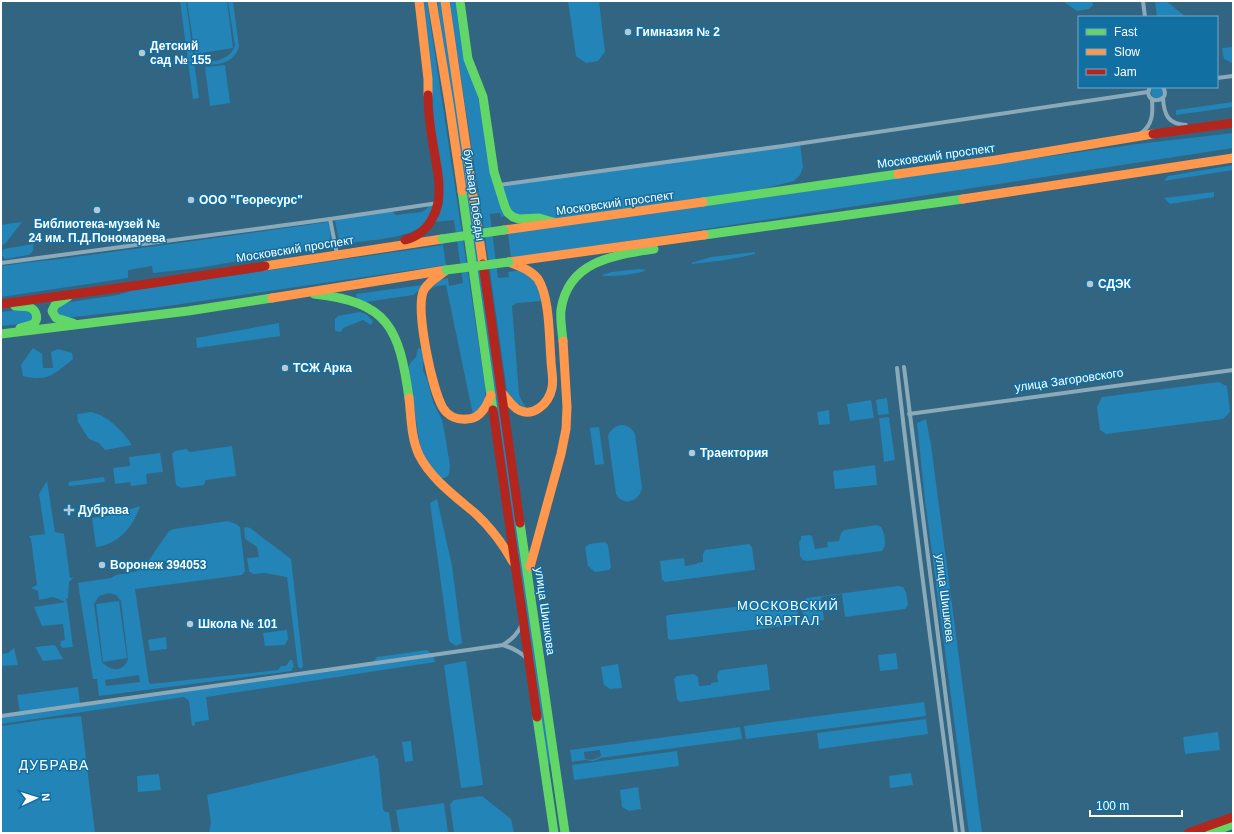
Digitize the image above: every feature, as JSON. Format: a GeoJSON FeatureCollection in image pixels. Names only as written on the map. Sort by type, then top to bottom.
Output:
{"type":"FeatureCollection","features":[{"type":"Feature","properties":{"kind":"main road"},"geometry":{"type":"LineString","coordinates":[[384,247],[413,238],[426,229],[433,218],[438,202],[439,187],[428,113],[428,79],[419,1]]}},
{"type":"Feature","properties":{"kind":"main road","name":"бульвар Победы"},"geometry":{"type":"LineString","coordinates":[[432,1],[449,103],[491,393]]}},
{"type":"Feature","properties":{"kind":"main road","name":"бульвар Победы"},"geometry":{"type":"LineString","coordinates":[[445,1],[502,392]]}},
{"type":"Feature","properties":{"kind":"main road"},"geometry":{"type":"LineString","coordinates":[[460,1],[468,59],[483,97],[494,172],[505,207],[508,213],[519,219],[539,218],[559,223]]}},
{"type":"Feature","properties":{"kind":"main road","name":"Московский проспект"},"geometry":{"type":"LineString","coordinates":[[1,304],[146,284],[384,247],[991,161],[1132,137],[1233,123]]}},
{"type":"Feature","properties":{"kind":"main road"},"geometry":{"type":"LineString","coordinates":[[1,334],[188,311],[446,270],[985,196],[1233,158]]}},
{"type":"Feature","properties":{"kind":"main road"},"geometry":{"type":"LineString","coordinates":[[528,577],[532,557],[561,454],[566,429],[567,406],[561,311],[562,302],[569,284],[574,277],[583,270],[607,258],[619,254],[673,246],[708,235]]}},
{"type":"Feature","properties":{"kind":"main road"},"geometry":{"type":"LineString","coordinates":[[502,392],[510,403],[518,410],[525,412],[534,411],[542,407],[547,400],[551,392],[552,382],[550,339],[546,300],[543,289],[538,279],[533,274],[509,262]]}},
{"type":"Feature","properties":{"kind":"main road"},"geometry":{"type":"LineString","coordinates":[[446,270],[428,284],[422,294],[421,301],[424,334],[437,396],[442,407],[448,413],[455,418],[468,419],[476,417],[485,409],[491,393]]}},
{"type":"Feature","properties":{"kind":"main road"},"geometry":{"type":"LineString","coordinates":[[302,293],[340,298],[356,302],[382,318],[391,329],[402,360],[415,442],[420,456],[440,482],[494,533],[505,547],[516,567]]}},
{"type":"Feature","properties":{"kind":"main road"},"geometry":{"type":"LineString","coordinates":[[77,294],[56,303],[53,313],[56,318],[80,324]]}},
{"type":"Feature","properties":{"kind":"main road"},"geometry":{"type":"LineString","coordinates":[[1,304],[34,310],[36,313],[36,318],[35,322],[32,324],[1,334]]}},
{"type":"Feature","properties":{"kind":"main road","name":"улица Шишкова"},"geometry":{"type":"LineString","coordinates":[[502,392],[565,833]]}},
{"type":"Feature","properties":{"kind":"main road","name":"улица Шишкова"},"geometry":{"type":"LineString","coordinates":[[491,393],[554,833]]}},
{"type":"Feature","properties":{"kind":"main road"},"geometry":{"type":"LineString","coordinates":[[545,768],[556,766]]}},
{"type":"Feature","properties":{"kind":"main road"},"geometry":{"type":"LineString","coordinates":[[551,812],[562,810]]}},
{"type":"Feature","properties":{"kind":"main road"},"geometry":{"type":"LineString","coordinates":[[1188,833],[1233,816]]}},
{"type":"Feature","properties":{"kind":"main road"},"geometry":{"type":"LineString","coordinates":[[1210,833],[1233,824]]}},
{"type":"Feature","properties":{"kind":"street"},"geometry":{"type":"LineString","coordinates":[[1143,1],[1145,16]]}},
{"type":"Feature","properties":{"kind":"street"},"geometry":{"type":"LineString","coordinates":[[1218,78],[1233,76]]}},
{"type":"Feature","properties":{"kind":"street"},"geometry":{"type":"LineString","coordinates":[[1132,137],[1145,130],[1150,123],[1153,112],[1152,100],[1149,97],[1148,92],[1150,88]]}},
{"type":"Feature","properties":{"kind":"street"},"geometry":{"type":"LineString","coordinates":[[1164,88],[1163,98],[1165,111],[1169,119],[1178,125],[1202,127]]}},
{"type":"Feature","properties":{"kind":"street"},"geometry":{"type":"LineString","coordinates":[[498,186],[1148,92]]}},
{"type":"Feature","properties":{"kind":"street"},"geometry":{"type":"LineString","coordinates":[[1152,100],[1159,100],[1163,98]]}},
{"type":"Feature","properties":{"kind":"street"},"geometry":{"type":"LineString","coordinates":[[1,263],[330,219],[438,202]]}},
{"type":"Feature","properties":{"kind":"street"},"geometry":{"type":"LineString","coordinates":[[330,219],[337,254]]}},
{"type":"Feature","properties":{"kind":"street","name":"улица Шишкова"},"geometry":{"type":"LineString","coordinates":[[904,367],[964,833]]}},
{"type":"Feature","properties":{"kind":"street","name":"улица Шишкова"},"geometry":{"type":"LineString","coordinates":[[897,368],[923,585],[956,833]]}},
{"type":"Feature","properties":{"kind":"street","name":"улица Загоровского"},"geometry":{"type":"LineString","coordinates":[[909,414],[1233,370]]}},
{"type":"Feature","properties":{"kind":"street"},"geometry":{"type":"LineString","coordinates":[[1,716],[503,645],[513,638],[520,630],[524,618]]}},
{"type":"Feature","properties":{"kind":"street"},"geometry":{"type":"LineString","coordinates":[[503,645],[522,654],[530,662]]}},
{"type":"Feature","properties":{"kind":"shaded area"},"geometry":{"type":"Polygon","coordinates":[[[180,1],[186,1],[193,54],[203,60],[216,61],[227,56],[235,46],[228,1],[233,1],[239,47],[236,54],[226,62],[220,64],[207,64],[194,61],[199,98],[193,99],[180,1]]]}},
{"type":"Feature","properties":{"kind":"shaded area"},"geometry":{"type":"Polygon","coordinates":[[[187,1],[227,1],[233,48],[195,54],[187,1]]]}},
{"type":"Feature","properties":{"kind":"shaded area"},"geometry":{"type":"Polygon","coordinates":[[[422,1],[427,1],[485,386],[485,403],[473,415],[446,285],[437,286],[430,289],[440,280],[448,278],[449,286],[463,283],[454,220],[434,222],[439,216],[443,203],[443,185],[433,117],[422,1]]]}},
{"type":"Feature","properties":{"kind":"shaded area"},"geometry":{"type":"Polygon","coordinates":[[[437,1],[442,1],[552,763],[548,764],[470,218],[437,1]]]}},
{"type":"Feature","properties":{"kind":"shaded area"},"geometry":{"type":"Polygon","coordinates":[[[449,1],[456,1],[505,216],[501,217],[500,213],[490,214],[498,278],[509,277],[508,272],[521,270],[536,283],[542,301],[517,303],[512,306],[519,394],[526,408],[517,403],[507,392],[482,215],[449,1]]]}},
{"type":"Feature","properties":{"kind":"shaded area"},"geometry":{"type":"Polygon","coordinates":[[[568,1],[599,1],[605,52],[598,61],[586,63],[576,56],[568,1]]]}},
{"type":"Feature","properties":{"kind":"shaded area"},"geometry":{"type":"Polygon","coordinates":[[[1063,1],[1092,1],[1093,5],[1089,9],[1077,11],[1063,1]]]}},
{"type":"Feature","properties":{"kind":"shaded area"},"geometry":{"type":"Polygon","coordinates":[[[1155,1],[1166,1],[1185,16],[1157,16],[1155,1]]]}},
{"type":"Feature","properties":{"kind":"shaded area"},"geometry":{"type":"Polygon","coordinates":[[[1233,47],[1232,63],[1224,59],[1222,48],[1233,47]]]}},
{"type":"Feature","properties":{"kind":"shaded area"},"geometry":{"type":"Polygon","coordinates":[[[225,65],[230,103],[210,106],[205,67],[225,65]]]}},
{"type":"Feature","properties":{"kind":"shaded area"},"geometry":{"type":"Polygon","coordinates":[[[1153,88],[1161,88],[1163,90],[1163,94],[1159,98],[1155,98],[1151,94],[1151,90],[1153,88]]]}},
{"type":"Feature","properties":{"kind":"shaded area"},"geometry":{"type":"Polygon","coordinates":[[[1233,102],[1233,107],[1176,115],[1176,110],[1233,102]]]}},
{"type":"Feature","properties":{"kind":"shaded area"},"geometry":{"type":"Polygon","coordinates":[[[1233,133],[1233,148],[511,259],[508,233],[1137,144],[1233,133]]]}},
{"type":"Feature","properties":{"kind":"shaded area"},"geometry":{"type":"Polygon","coordinates":[[[800,143],[803,167],[800,175],[794,181],[754,191],[559,223],[513,217],[498,186],[800,143]]]}},
{"type":"Feature","properties":{"kind":"shaded area"},"geometry":{"type":"Polygon","coordinates":[[[1233,165],[1233,170],[1164,181],[1168,176],[1233,165]]]}},
{"type":"Feature","properties":{"kind":"shaded area"},"geometry":{"type":"Polygon","coordinates":[[[1214,192],[1214,197],[1170,204],[1164,198],[1214,192]]]}},
{"type":"Feature","properties":{"kind":"shaded area"},"geometry":{"type":"Polygon","coordinates":[[[429,206],[433,207],[427,220],[416,230],[397,236],[375,240],[342,243],[339,240],[335,221],[339,219],[392,211],[396,215],[421,212],[429,206]]]}},
{"type":"Feature","properties":{"kind":"shaded area"},"geometry":{"type":"Polygon","coordinates":[[[22,222],[5,244],[1,245],[1,225],[22,222]]]}},
{"type":"Feature","properties":{"kind":"shaded area"},"geometry":{"type":"Polygon","coordinates":[[[328,222],[330,240],[321,247],[198,268],[153,273],[152,266],[128,270],[128,278],[1,297],[1,266],[328,222]]]}},
{"type":"Feature","properties":{"kind":"shaded area"},"geometry":{"type":"Polygon","coordinates":[[[33,244],[33,251],[28,255],[5,259],[1,255],[1,252],[4,249],[33,244]]]}},
{"type":"Feature","properties":{"kind":"shaded area"},"geometry":{"type":"Polygon","coordinates":[[[443,245],[446,265],[154,308],[65,318],[58,316],[56,307],[63,303],[118,295],[134,290],[443,245]]]}},
{"type":"Feature","properties":{"kind":"shaded area"},"geometry":{"type":"Polygon","coordinates":[[[755,252],[755,254],[731,259],[691,263],[711,257],[755,252]]]}},
{"type":"Feature","properties":{"kind":"shaded area"},"geometry":{"type":"Polygon","coordinates":[[[638,269],[647,270],[626,275],[602,275],[612,272],[638,269]]]}},
{"type":"Feature","properties":{"kind":"shaded area"},"geometry":{"type":"Polygon","coordinates":[[[422,285],[422,288],[413,295],[366,302],[357,298],[356,295],[356,294],[422,285]]]}},
{"type":"Feature","properties":{"kind":"shaded area"},"geometry":{"type":"Polygon","coordinates":[[[27,309],[33,317],[28,323],[1,326],[1,312],[27,309]]]}},
{"type":"Feature","properties":{"kind":"shaded area"},"geometry":{"type":"Polygon","coordinates":[[[360,312],[366,314],[373,321],[371,325],[363,320],[343,328],[341,332],[335,331],[335,319],[338,316],[360,312]]]}},
{"type":"Feature","properties":{"kind":"shaded area"},"geometry":{"type":"Polygon","coordinates":[[[279,323],[280,336],[197,348],[196,338],[279,323]]]}},
{"type":"Feature","properties":{"kind":"shaded area"},"geometry":{"type":"Polygon","coordinates":[[[33,348],[42,354],[43,368],[53,368],[51,352],[58,349],[72,353],[73,359],[56,373],[51,375],[39,378],[23,376],[21,365],[33,348]]]}},
{"type":"Feature","properties":{"kind":"shaded area"},"geometry":{"type":"Polygon","coordinates":[[[418,348],[421,349],[425,360],[423,364],[423,371],[427,379],[433,402],[442,420],[450,466],[449,475],[445,478],[440,478],[421,453],[408,367],[416,357],[418,348]]]}},
{"type":"Feature","properties":{"kind":"shaded area"},"geometry":{"type":"Polygon","coordinates":[[[1218,382],[1227,386],[1230,412],[1223,419],[1106,434],[1100,430],[1097,407],[1102,397],[1218,382]]]}},
{"type":"Feature","properties":{"kind":"shaded area"},"geometry":{"type":"Polygon","coordinates":[[[887,398],[889,414],[878,415],[876,400],[887,398]]]}},
{"type":"Feature","properties":{"kind":"shaded area"},"geometry":{"type":"Polygon","coordinates":[[[871,400],[874,418],[850,421],[847,404],[871,400]]]}},
{"type":"Feature","properties":{"kind":"shaded area"},"geometry":{"type":"Polygon","coordinates":[[[829,410],[830,424],[819,425],[817,412],[829,410]]]}},
{"type":"Feature","properties":{"kind":"shaded area"},"geometry":{"type":"Polygon","coordinates":[[[91,412],[109,420],[132,445],[105,450],[99,443],[89,439],[78,422],[77,414],[91,412]]]}},
{"type":"Feature","properties":{"kind":"shaded area"},"geometry":{"type":"Polygon","coordinates":[[[889,417],[895,460],[884,462],[879,418],[889,417]]]}},
{"type":"Feature","properties":{"kind":"shaded area"},"geometry":{"type":"Polygon","coordinates":[[[926,419],[931,445],[982,833],[969,833],[925,500],[917,423],[926,419]]]}},
{"type":"Feature","properties":{"kind":"shaded area"},"geometry":{"type":"Polygon","coordinates":[[[621,425],[629,427],[635,434],[642,488],[638,497],[627,502],[623,501],[616,494],[608,436],[613,429],[621,425]]]}},
{"type":"Feature","properties":{"kind":"shaded area"},"geometry":{"type":"Polygon","coordinates":[[[599,427],[604,464],[595,465],[590,428],[599,427]]]}},
{"type":"Feature","properties":{"kind":"shaded area"},"geometry":{"type":"Polygon","coordinates":[[[232,446],[236,476],[206,480],[204,485],[181,488],[176,485],[172,454],[175,451],[186,449],[190,452],[232,446]]]}},
{"type":"Feature","properties":{"kind":"shaded area"},"geometry":{"type":"Polygon","coordinates":[[[160,453],[163,472],[146,474],[147,484],[131,486],[130,482],[115,484],[113,468],[130,466],[129,457],[160,453]]]}},
{"type":"Feature","properties":{"kind":"shaded area"},"geometry":{"type":"Polygon","coordinates":[[[875,465],[877,485],[835,489],[833,471],[875,465]]]}},
{"type":"Feature","properties":{"kind":"shaded area"},"geometry":{"type":"Polygon","coordinates":[[[103,477],[105,480],[104,482],[68,485],[69,482],[103,477]]]}},
{"type":"Feature","properties":{"kind":"shaded area"},"geometry":{"type":"Polygon","coordinates":[[[47,481],[55,532],[64,534],[70,578],[74,577],[69,582],[68,598],[66,599],[73,647],[63,648],[60,645],[61,641],[65,640],[63,624],[42,626],[34,607],[66,602],[53,597],[39,600],[38,591],[31,588],[37,585],[31,539],[29,536],[45,534],[39,494],[47,481]]]}},
{"type":"Feature","properties":{"kind":"shaded area"},"geometry":{"type":"Polygon","coordinates":[[[437,499],[452,566],[462,643],[456,646],[449,641],[430,503],[437,499]]]}},
{"type":"Feature","properties":{"kind":"shaded area"},"geometry":{"type":"Polygon","coordinates":[[[140,506],[134,521],[124,533],[111,543],[96,547],[92,518],[113,515],[140,506]]]}},
{"type":"Feature","properties":{"kind":"shaded area"},"geometry":{"type":"Polygon","coordinates":[[[228,521],[236,524],[240,527],[245,571],[242,575],[135,589],[149,683],[278,670],[281,666],[286,666],[290,660],[292,660],[294,667],[292,668],[292,671],[99,696],[97,679],[93,679],[78,583],[111,578],[116,575],[139,570],[145,566],[169,531],[228,521]],[[182,560],[163,562],[164,570],[183,567],[182,560]],[[109,593],[99,596],[94,604],[102,662],[109,668],[117,669],[124,666],[128,659],[121,601],[116,595],[109,593]],[[139,675],[105,680],[106,686],[140,682],[139,675]]]}},
{"type":"Feature","properties":{"kind":"shaded area"},"geometry":{"type":"Polygon","coordinates":[[[877,525],[881,527],[884,536],[885,546],[882,551],[807,561],[803,560],[800,556],[799,541],[801,540],[801,536],[812,536],[815,549],[828,547],[827,542],[839,541],[841,533],[844,530],[877,525]]]}},
{"type":"Feature","properties":{"kind":"shaded area"},"geometry":{"type":"Polygon","coordinates":[[[244,528],[250,528],[291,559],[303,666],[301,669],[298,667],[287,577],[265,573],[253,574],[249,571],[247,558],[259,557],[257,547],[245,539],[244,528]]]}},
{"type":"Feature","properties":{"kind":"shaded area"},"geometry":{"type":"Polygon","coordinates":[[[605,542],[608,545],[611,567],[609,570],[595,572],[588,566],[585,547],[589,544],[605,542]]]}},
{"type":"Feature","properties":{"kind":"shaded area"},"geometry":{"type":"Polygon","coordinates":[[[749,544],[752,547],[755,570],[665,582],[662,579],[660,561],[684,558],[685,566],[697,564],[703,562],[703,554],[705,550],[749,544]]]}},
{"type":"Feature","properties":{"kind":"shaded area"},"geometry":{"type":"Polygon","coordinates":[[[898,586],[903,587],[906,592],[908,605],[905,609],[845,617],[842,594],[821,597],[824,620],[810,621],[804,618],[802,604],[807,598],[898,586]]]}},
{"type":"Feature","properties":{"kind":"shaded area"},"geometry":{"type":"Polygon","coordinates":[[[790,600],[795,602],[797,611],[797,618],[795,623],[792,625],[671,640],[668,639],[666,617],[668,615],[790,600]]]}},
{"type":"Feature","properties":{"kind":"shaded area"},"geometry":{"type":"Polygon","coordinates":[[[119,601],[127,658],[103,662],[96,604],[119,601]]]}},
{"type":"Feature","properties":{"kind":"shaded area"},"geometry":{"type":"Polygon","coordinates":[[[287,630],[288,639],[285,645],[265,646],[263,633],[287,630]]]}},
{"type":"Feature","properties":{"kind":"shaded area"},"geometry":{"type":"Polygon","coordinates":[[[166,637],[167,649],[150,651],[148,640],[166,637]]]}},
{"type":"Feature","properties":{"kind":"shaded area"},"geometry":{"type":"Polygon","coordinates":[[[55,645],[63,659],[43,661],[35,647],[55,645]]]}},
{"type":"Feature","properties":{"kind":"shaded area"},"geometry":{"type":"Polygon","coordinates":[[[14,648],[18,665],[1,666],[1,654],[8,653],[14,648]]]}},
{"type":"Feature","properties":{"kind":"shaded area"},"geometry":{"type":"Polygon","coordinates":[[[427,650],[433,655],[435,662],[206,697],[209,720],[195,722],[195,725],[192,726],[189,701],[184,697],[1,724],[1,716],[20,713],[17,695],[78,687],[80,704],[372,663],[377,657],[427,650]]]}},
{"type":"Feature","properties":{"kind":"shaded area"},"geometry":{"type":"Polygon","coordinates":[[[896,653],[898,669],[880,671],[878,655],[896,653]]]}},
{"type":"Feature","properties":{"kind":"shaded area"},"geometry":{"type":"Polygon","coordinates":[[[466,661],[483,785],[461,788],[444,665],[466,661]]]}},
{"type":"Feature","properties":{"kind":"shaded area"},"geometry":{"type":"Polygon","coordinates":[[[618,664],[622,688],[610,689],[604,685],[601,667],[618,664]]]}},
{"type":"Feature","properties":{"kind":"shaded area"},"geometry":{"type":"Polygon","coordinates":[[[767,664],[770,690],[680,702],[677,699],[674,679],[677,676],[694,674],[698,677],[699,686],[711,685],[711,683],[718,682],[718,673],[721,670],[767,664]]]}},
{"type":"Feature","properties":{"kind":"shaded area"},"geometry":{"type":"Polygon","coordinates":[[[924,702],[926,716],[746,739],[744,726],[924,702]]]}},
{"type":"Feature","properties":{"kind":"shaded area","name":"Дубрава"},"geometry":{"type":"Polygon","coordinates":[[[81,716],[95,833],[1,833],[1,726],[81,716]]]}},
{"type":"Feature","properties":{"kind":"shaded area"},"geometry":{"type":"Polygon","coordinates":[[[926,719],[928,734],[819,749],[817,733],[926,719]]]}},
{"type":"Feature","properties":{"kind":"shaded area"},"geometry":{"type":"Polygon","coordinates":[[[740,727],[742,739],[600,758],[593,761],[583,760],[572,762],[570,750],[740,727]],[[600,750],[584,752],[585,759],[587,760],[601,756],[600,750]]]}},
{"type":"Feature","properties":{"kind":"shaded area"},"geometry":{"type":"Polygon","coordinates":[[[1218,732],[1220,750],[1185,754],[1183,737],[1218,732]]]}},
{"type":"Feature","properties":{"kind":"shaded area"},"geometry":{"type":"Polygon","coordinates":[[[411,741],[413,761],[405,762],[402,742],[411,741]]]}},
{"type":"Feature","properties":{"kind":"shaded area"},"geometry":{"type":"Polygon","coordinates":[[[677,751],[679,766],[574,780],[572,765],[677,751]]]}},
{"type":"Feature","properties":{"kind":"shaded area"},"geometry":{"type":"Polygon","coordinates":[[[375,755],[376,758],[378,758],[383,809],[385,812],[389,812],[392,833],[209,833],[211,822],[207,795],[375,755]]]}},
{"type":"Feature","properties":{"kind":"shaded area"},"geometry":{"type":"Polygon","coordinates":[[[911,773],[913,785],[890,788],[889,776],[911,773]]]}},
{"type":"Feature","properties":{"kind":"shaded area"},"geometry":{"type":"Polygon","coordinates":[[[159,774],[161,790],[138,792],[137,776],[159,774]]]}},
{"type":"Feature","properties":{"kind":"shaded area"},"geometry":{"type":"Polygon","coordinates":[[[638,787],[641,809],[629,811],[622,807],[620,790],[638,787]]]}},
{"type":"Feature","properties":{"kind":"shaded area"},"geometry":{"type":"Polygon","coordinates":[[[482,796],[511,819],[514,833],[454,833],[450,804],[454,800],[482,796]]]}},
{"type":"Feature","properties":{"kind":"shaded area"},"geometry":{"type":"Polygon","coordinates":[[[444,803],[448,833],[400,833],[396,810],[444,803]]]}},
{"type":"Feature","properties":{"kind":"traffic: fast"},"geometry":{"type":"LineString","coordinates":[[460,1],[468,59],[483,97],[494,172],[505,207],[508,213],[519,219],[539,218],[553,222]]}},
{"type":"Feature","properties":{"kind":"traffic: fast"},"geometry":{"type":"LineString","coordinates":[[703,202],[898,174]]}},
{"type":"Feature","properties":{"kind":"traffic: fast"},"geometry":{"type":"LineString","coordinates":[[462,191],[493,410]]}},
{"type":"Feature","properties":{"kind":"traffic: fast"},"geometry":{"type":"LineString","coordinates":[[704,235],[963,199]]}},
{"type":"Feature","properties":{"kind":"traffic: fast"},"geometry":{"type":"LineString","coordinates":[[442,239],[504,230]]}},
{"type":"Feature","properties":{"kind":"traffic: fast"},"geometry":{"type":"LineString","coordinates":[[563,341],[561,310],[565,294],[573,281],[583,271],[595,263],[624,254],[654,249]]}},
{"type":"Feature","properties":{"kind":"traffic: fast"},"geometry":{"type":"LineString","coordinates":[[446,270],[509,262]]}},
{"type":"Feature","properties":{"kind":"traffic: fast"},"geometry":{"type":"LineString","coordinates":[[314,294],[339,298],[359,304],[374,312],[386,323],[394,336],[400,353],[409,398]]}},
{"type":"Feature","properties":{"kind":"traffic: fast"},"geometry":{"type":"LineString","coordinates":[[68,297],[55,305],[52,311],[56,318],[73,323]]}},
{"type":"Feature","properties":{"kind":"traffic: fast"},"geometry":{"type":"LineString","coordinates":[[1,334],[188,311],[272,298]]}},
{"type":"Feature","properties":{"kind":"traffic: fast"},"geometry":{"type":"LineString","coordinates":[[15,306],[25,306],[33,309],[37,318],[33,324],[20,328]]}},
{"type":"Feature","properties":{"kind":"traffic: fast"},"geometry":{"type":"LineString","coordinates":[[520,523],[565,833]]}},
{"type":"Feature","properties":{"kind":"traffic: fast"},"geometry":{"type":"LineString","coordinates":[[537,717],[554,833]]}},
{"type":"Feature","properties":{"kind":"traffic: fast"},"geometry":{"type":"LineString","coordinates":[[1210,833],[1233,824]]}},
{"type":"Feature","properties":{"kind":"traffic: slow"},"geometry":{"type":"LineString","coordinates":[[419,1],[428,79],[428,95]]}},
{"type":"Feature","properties":{"kind":"traffic: slow"},"geometry":{"type":"LineString","coordinates":[[432,1],[462,191]]}},
{"type":"Feature","properties":{"kind":"traffic: slow"},"geometry":{"type":"LineString","coordinates":[[445,1],[483,264]]}},
{"type":"Feature","properties":{"kind":"traffic: slow"},"geometry":{"type":"LineString","coordinates":[[898,174],[996,160],[1153,134]]}},
{"type":"Feature","properties":{"kind":"traffic: slow"},"geometry":{"type":"LineString","coordinates":[[963,199],[1233,158]]}},
{"type":"Feature","properties":{"kind":"traffic: slow"},"geometry":{"type":"LineString","coordinates":[[504,230],[703,202]]}},
{"type":"Feature","properties":{"kind":"traffic: slow"},"geometry":{"type":"LineString","coordinates":[[509,262],[704,235]]}},
{"type":"Feature","properties":{"kind":"traffic: slow"},"geometry":{"type":"LineString","coordinates":[[265,266],[442,239]]}},
{"type":"Feature","properties":{"kind":"traffic: slow"},"geometry":{"type":"LineString","coordinates":[[502,393],[517,409],[523,412],[529,412],[534,411],[544,404],[548,399],[553,384],[547,307],[542,287],[538,279],[532,273],[509,262]]}},
{"type":"Feature","properties":{"kind":"traffic: slow"},"geometry":{"type":"LineString","coordinates":[[272,298],[446,270]]}},
{"type":"Feature","properties":{"kind":"traffic: slow"},"geometry":{"type":"LineString","coordinates":[[445,271],[432,280],[427,286],[423,292],[421,302],[426,351],[439,399],[445,411],[450,415],[460,419],[467,419],[476,417],[485,407],[491,395]]}},
{"type":"Feature","properties":{"kind":"traffic: slow"},"geometry":{"type":"LineString","coordinates":[[530,567],[561,454],[566,429],[567,407],[563,341]]}},
{"type":"Feature","properties":{"kind":"traffic: slow"},"geometry":{"type":"LineString","coordinates":[[409,398],[414,441],[424,464],[444,487],[487,525],[513,562]]}},
{"type":"Feature","properties":{"kind":"traffic: jam"},"geometry":{"type":"LineString","coordinates":[[405,240],[421,233],[427,227],[435,213],[439,196],[438,171],[430,126],[428,95]]}},
{"type":"Feature","properties":{"kind":"traffic: jam"},"geometry":{"type":"LineString","coordinates":[[1153,134],[1233,123]]}},
{"type":"Feature","properties":{"kind":"traffic: jam"},"geometry":{"type":"LineString","coordinates":[[483,264],[520,523]]}},
{"type":"Feature","properties":{"kind":"traffic: jam"},"geometry":{"type":"LineString","coordinates":[[1,304],[265,266]]}},
{"type":"Feature","properties":{"kind":"traffic: jam"},"geometry":{"type":"LineString","coordinates":[[493,410],[537,717]]}},
{"type":"Feature","properties":{"kind":"traffic: jam"},"geometry":{"type":"LineString","coordinates":[[1188,833],[1233,817]]}},
{"type":"Feature","properties":{"kind":"place","name":"Гимназия № 2"},"geometry":{"type":"Point","coordinates":[628,32]}},
{"type":"Feature","properties":{"kind":"place","name":"Детский сад № 155"},"geometry":{"type":"Point","coordinates":[142,53]}},
{"type":"Feature","properties":{"kind":"place","name":"ООО \"Георесурс\""},"geometry":{"type":"Point","coordinates":[191,200]}},
{"type":"Feature","properties":{"kind":"place","name":"Библиотека-музей № 24 им. П.Д.Пономарева"},"geometry":{"type":"Point","coordinates":[97,210]}},
{"type":"Feature","properties":{"kind":"place","name":"СДЭК"},"geometry":{"type":"Point","coordinates":[1090,284]}},
{"type":"Feature","properties":{"kind":"place","name":"ТСЖ Арка"},"geometry":{"type":"Point","coordinates":[285,368]}},
{"type":"Feature","properties":{"kind":"place","name":"Траектория"},"geometry":{"type":"Point","coordinates":[692,453]}},
{"type":"Feature","properties":{"kind":"place","name":"Дубрава"},"geometry":{"type":"Point","coordinates":[69,510]}},
{"type":"Feature","properties":{"kind":"place","name":"Воронеж 394053"},"geometry":{"type":"Point","coordinates":[102,565]}},
{"type":"Feature","properties":{"kind":"place","name":"Школа № 101"},"geometry":{"type":"Point","coordinates":[190,624]}},
{"type":"Feature","properties":{"kind":"district","name":"МОСКОВСКИЙ КВАРТАЛ"},"geometry":{"type":"Point","coordinates":[788,612]}},
{"type":"Feature","properties":{"kind":"district","name":"ДУБРАВА"},"geometry":{"type":"Point","coordinates":[54,765]}}]}
